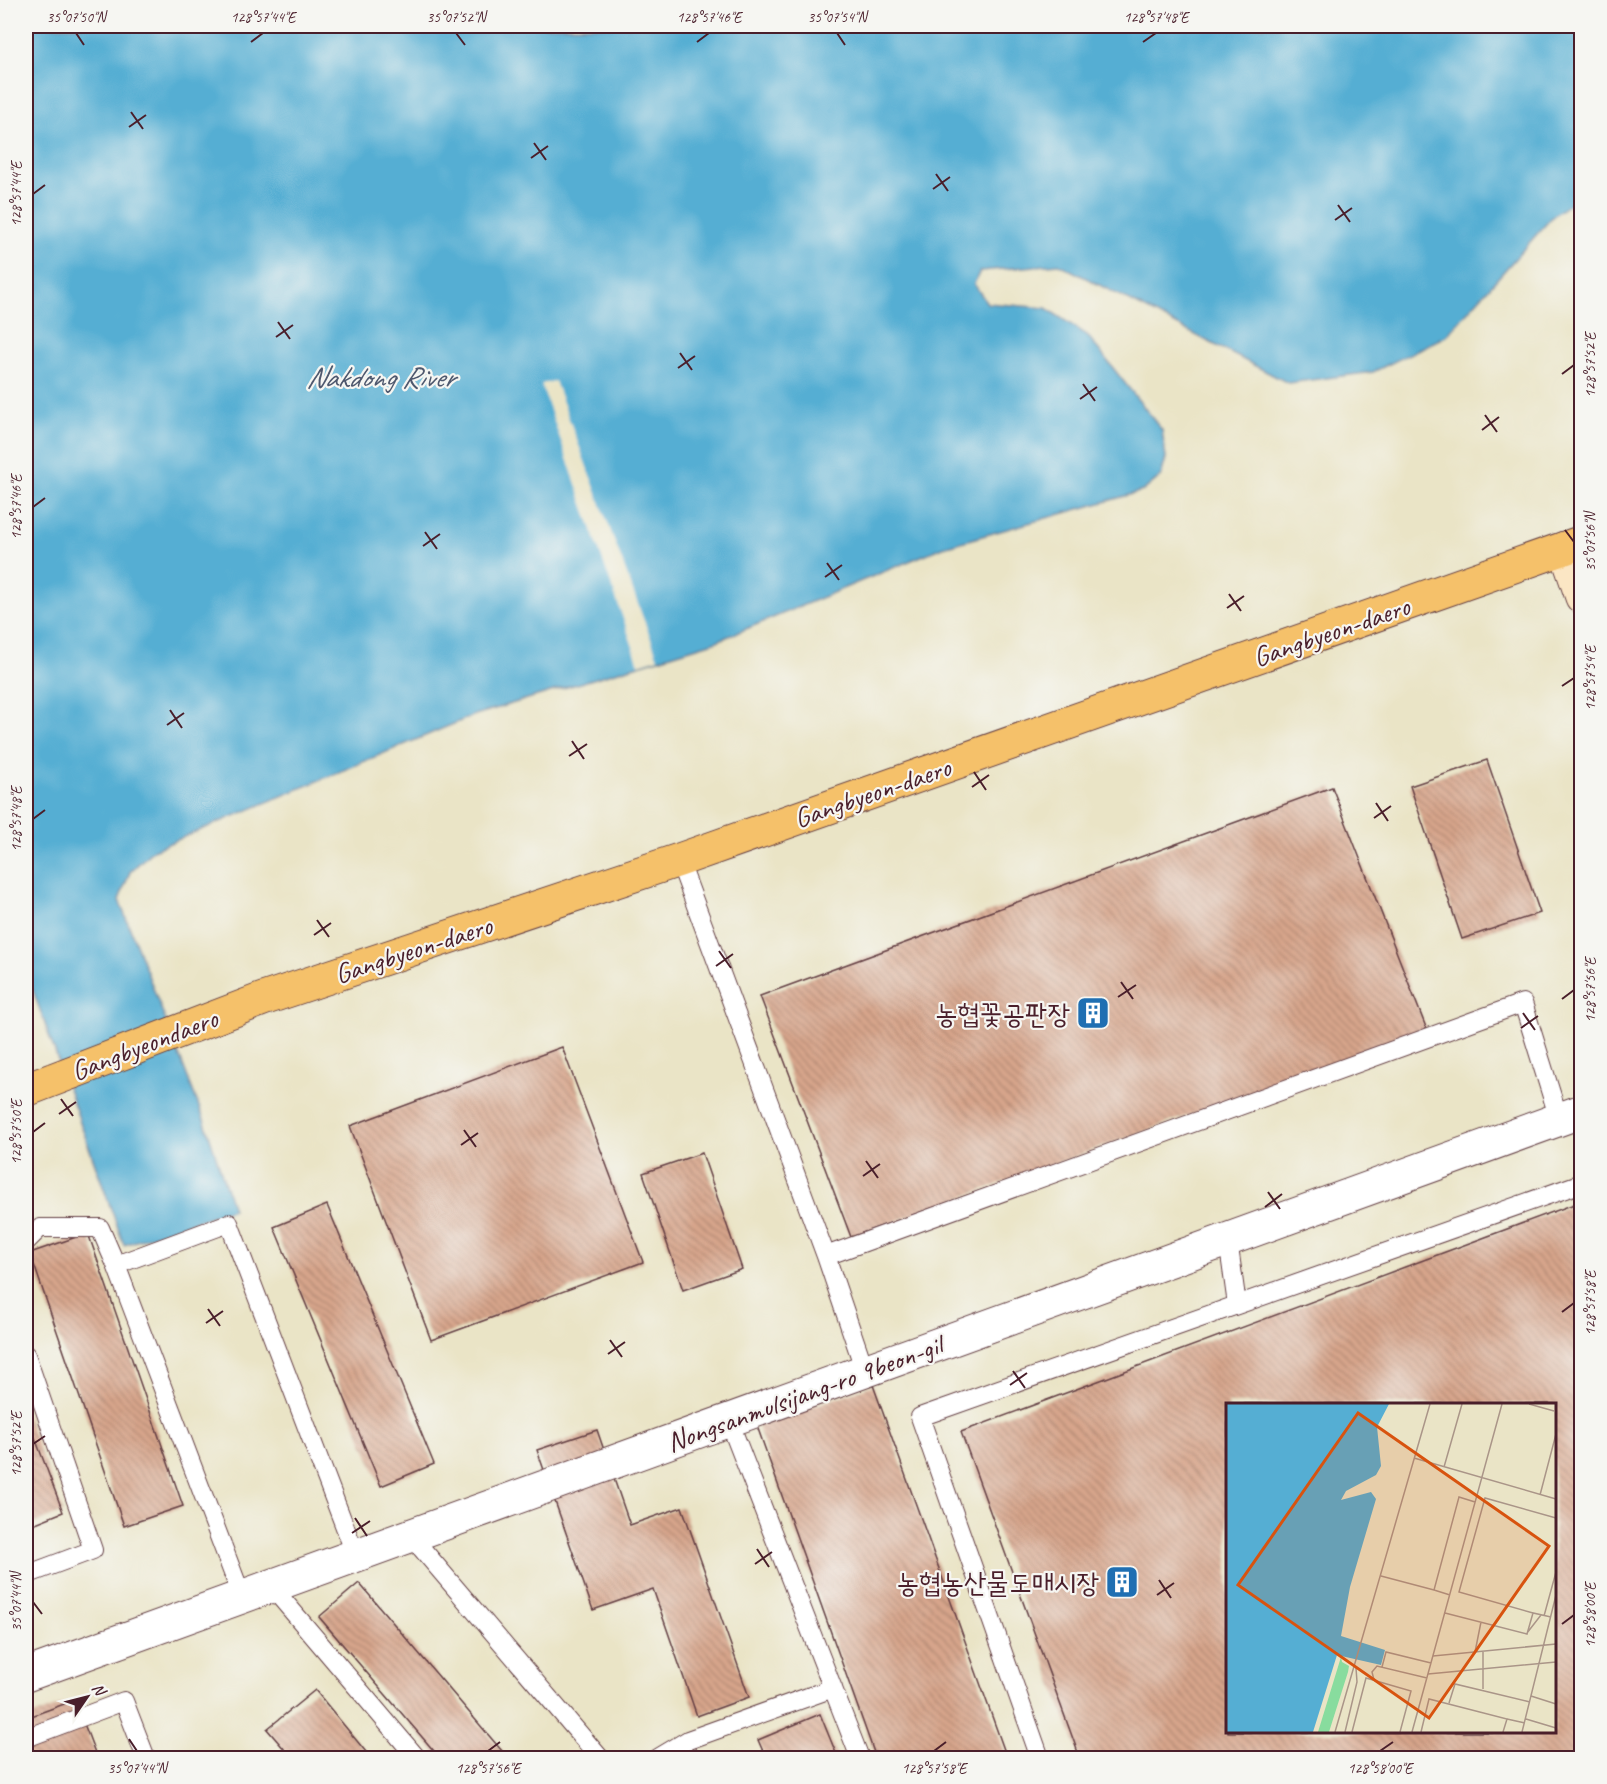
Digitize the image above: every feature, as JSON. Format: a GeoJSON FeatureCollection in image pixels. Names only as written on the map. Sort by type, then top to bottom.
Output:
{"type":"FeatureCollection","features":[{"type":"Feature","properties":{"kind":"main road","name":"Gangbyeon-daero"},"geometry":{"type":"LineString","coordinates":[[263,999],[679,860],[1573,545]]}},
{"type":"Feature","properties":{"kind":"main road","name":"Gangbyeondaero"},"geometry":{"type":"LineString","coordinates":[[26,1090],[263,999]]}},
{"type":"Feature","properties":{"kind":"street"},"geometry":{"type":"LineString","coordinates":[[1573,545],[1581,597]]}},
{"type":"Feature","properties":{"kind":"street","name":"Nongsanmulsijang-ro 9beon-gil"},"geometry":{"type":"LineString","coordinates":[[26,1675],[1570,1115]]}},
{"type":"Feature","properties":{"kind":"lane"},"geometry":{"type":"LineString","coordinates":[[679,860],[826,1256],[865,1371]]}},
{"type":"Feature","properties":{"kind":"lane"},"geometry":{"type":"LineString","coordinates":[[826,1256],[1523,1003],[1570,1115]]}},
{"type":"Feature","properties":{"kind":"lane"},"geometry":{"type":"LineString","coordinates":[[1040,1758],[920,1417],[1581,1183]]}},
{"type":"Feature","properties":{"kind":"lane"},"geometry":{"type":"LineString","coordinates":[[116,1265],[229,1223],[356,1556]]}},
{"type":"Feature","properties":{"kind":"lane"},"geometry":{"type":"LineString","coordinates":[[26,1242],[40,1228],[100,1228],[257,1592],[417,1758]]}},
{"type":"Feature","properties":{"kind":"lane"},"geometry":{"type":"LineString","coordinates":[[1228,1240],[1237,1305]]}},
{"type":"Feature","properties":{"kind":"lane"},"geometry":{"type":"LineString","coordinates":[[26,1355],[93,1551],[26,1575]]}},
{"type":"Feature","properties":{"kind":"lane"},"geometry":{"type":"LineString","coordinates":[[729,1420],[860,1758]]}},
{"type":"Feature","properties":{"kind":"lane"},"geometry":{"type":"LineString","coordinates":[[411,1536],[600,1758]]}},
{"type":"Feature","properties":{"kind":"lane"},"geometry":{"type":"LineString","coordinates":[[658,1758],[688,1740],[833,1688]]}},
{"type":"Feature","properties":{"kind":"lane"},"geometry":{"type":"LineString","coordinates":[[26,1738],[123,1701],[147,1758]]}},
{"type":"Feature","properties":{"kind":"water","name":"Nakdong River"},"geometry":{"type":"Polygon","coordinates":[[[26,26],[1581,26],[1581,195],[1554,215],[1446,336],[1373,372],[1288,383],[1059,264],[980,271],[974,284],[987,303],[1046,308],[1087,335],[1162,430],[1166,458],[1161,476],[1143,491],[943,547],[717,641],[475,715],[153,850],[130,872],[119,900],[205,1122],[233,1209],[124,1245],[26,971],[26,26]]]}},
{"type":"Feature","properties":{"kind":"pier"},"geometry":{"type":"Polygon","coordinates":[[[555,381],[658,658],[639,664],[541,384],[555,381]]]}},
{"type":"Feature","properties":{"kind":"building"},"geometry":{"type":"Polygon","coordinates":[[[1487,760],[1540,913],[1462,939],[1410,786],[1487,760]]]}},
{"type":"Feature","properties":{"kind":"building","name":"농협꽃공판장"},"geometry":{"type":"Polygon","coordinates":[[[1332,787],[1427,1030],[851,1237],[760,996],[1332,787]]]}},
{"type":"Feature","properties":{"kind":"building"},"geometry":{"type":"Polygon","coordinates":[[[562,1047],[643,1262],[431,1340],[350,1126],[562,1047]]]}},
{"type":"Feature","properties":{"kind":"building"},"geometry":{"type":"Polygon","coordinates":[[[702,1153],[742,1269],[683,1290],[643,1173],[702,1153]]]}},
{"type":"Feature","properties":{"kind":"building","name":"농협농산물도매시장"},"geometry":{"type":"Polygon","coordinates":[[[1577,1203],[1582,1215],[1582,1758],[1080,1758],[961,1432],[1577,1203]]]}},
{"type":"Feature","properties":{"kind":"building"},"geometry":{"type":"Polygon","coordinates":[[[327,1205],[434,1464],[381,1486],[274,1227],[327,1205]]]}},
{"type":"Feature","properties":{"kind":"building"},"geometry":{"type":"Polygon","coordinates":[[[88,1233],[183,1506],[124,1526],[30,1253],[88,1233]]]}},
{"type":"Feature","properties":{"kind":"building"},"geometry":{"type":"Polygon","coordinates":[[[873,1385],[1007,1758],[876,1758],[757,1426],[873,1385]]]}},
{"type":"Feature","properties":{"kind":"building"},"geometry":{"type":"Polygon","coordinates":[[[26,1414],[63,1512],[26,1527],[26,1414]]]}},
{"type":"Feature","properties":{"kind":"building"},"geometry":{"type":"Polygon","coordinates":[[[597,1430],[630,1525],[682,1507],[749,1697],[697,1716],[653,1589],[593,1610],[537,1450],[597,1430]]]}},
{"type":"Feature","properties":{"kind":"building"},"geometry":{"type":"Polygon","coordinates":[[[359,1583],[508,1758],[440,1758],[319,1617],[359,1583]]]}},
{"type":"Feature","properties":{"kind":"building"},"geometry":{"type":"Polygon","coordinates":[[[315,1690],[371,1758],[292,1758],[267,1729],[315,1690]]]}},
{"type":"Feature","properties":{"kind":"building"},"geometry":{"type":"Polygon","coordinates":[[[75,1700],[97,1758],[26,1758],[26,1718],[75,1700]]]}},
{"type":"Feature","properties":{"kind":"building"},"geometry":{"type":"Polygon","coordinates":[[[820,1714],[838,1758],[766,1758],[758,1740],[820,1714]]]}},
{"type":"Feature","properties":{"kind":"place","name":"농협꽃공판장"},"geometry":{"type":"Point","coordinates":[1093,1013]}},
{"type":"Feature","properties":{"kind":"place","name":"농협농산물도매시장"},"geometry":{"type":"Point","coordinates":[1122,1582]}}]}
